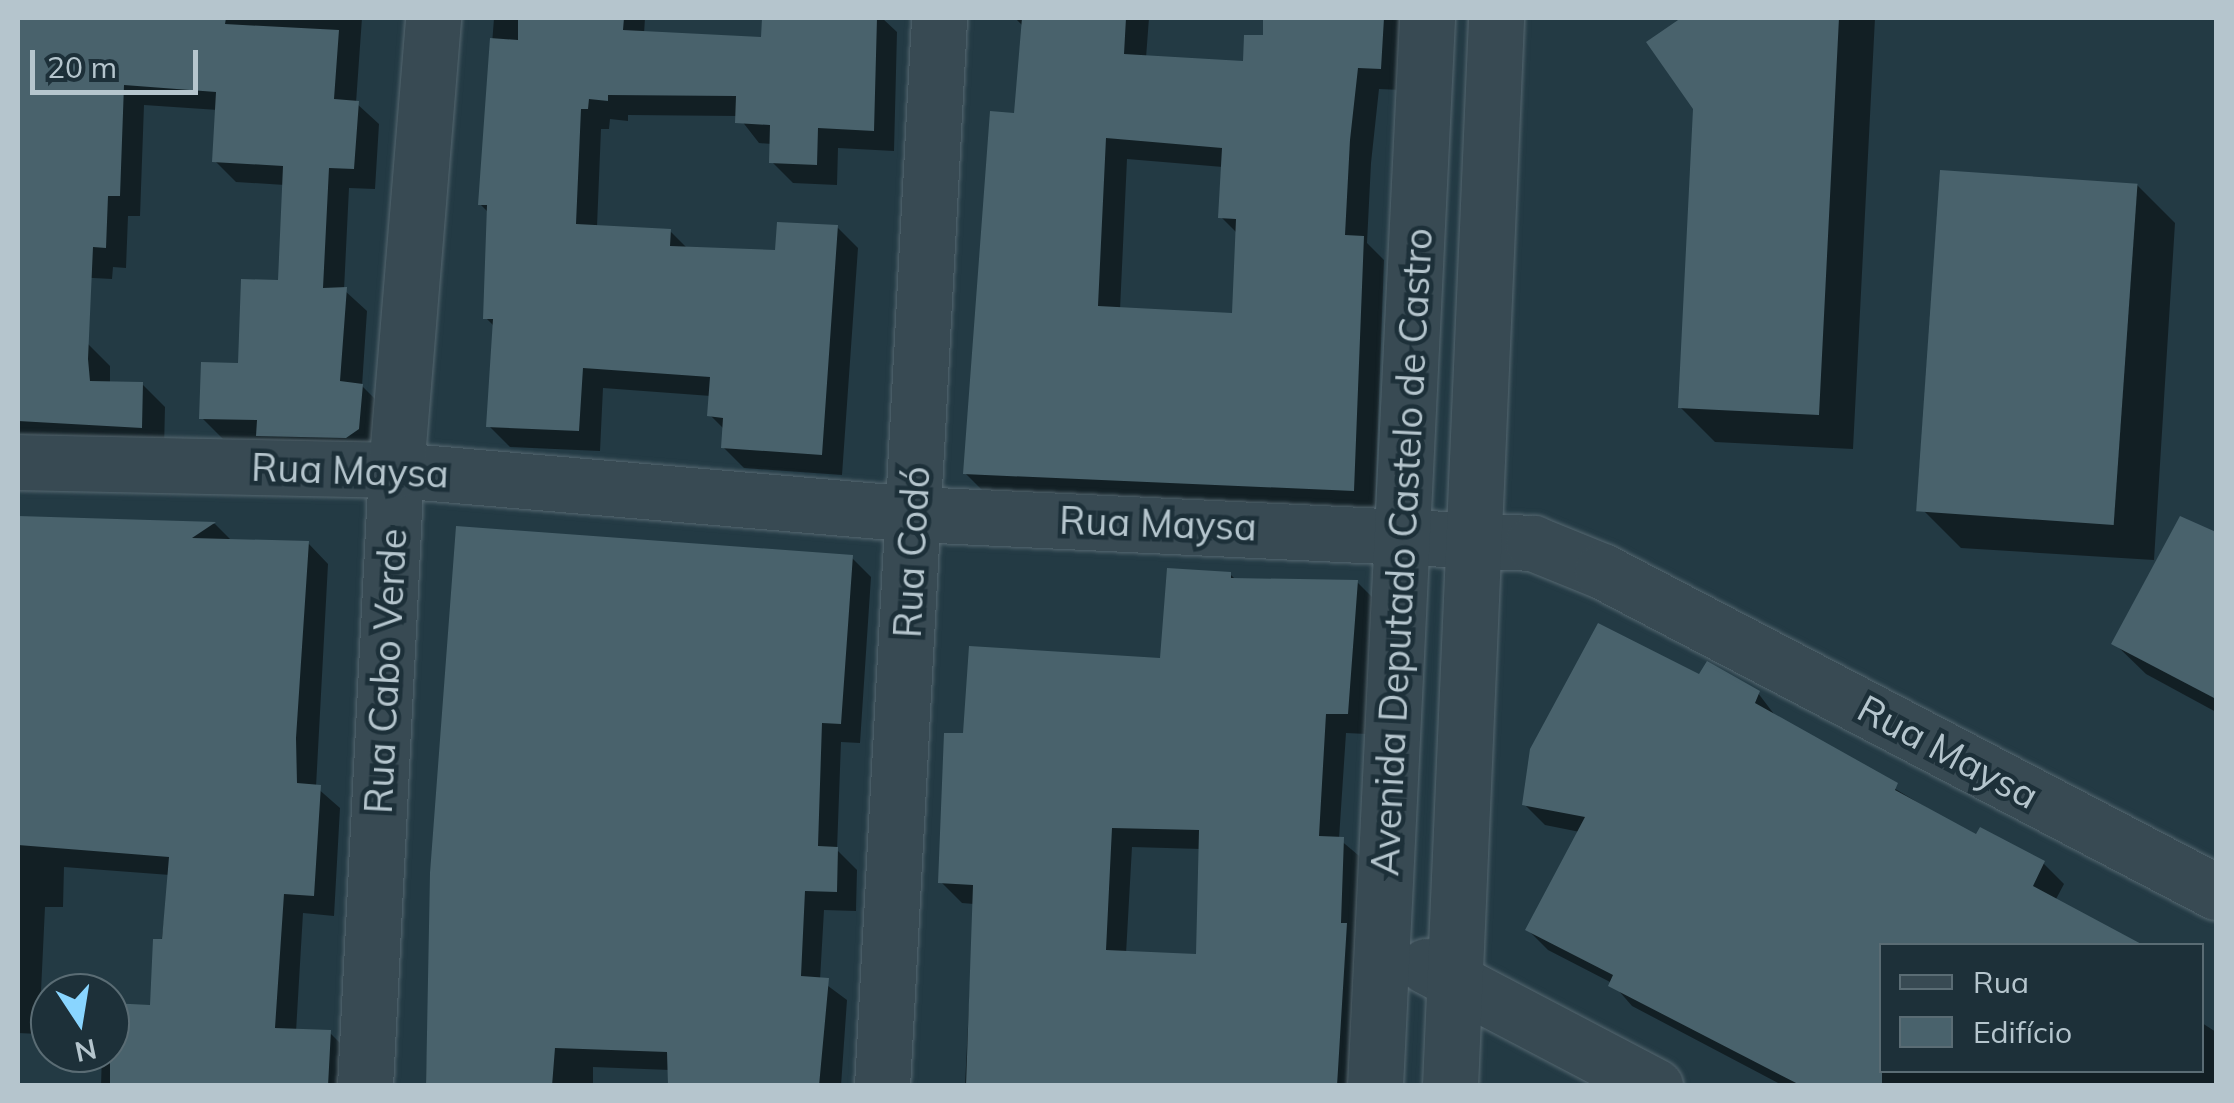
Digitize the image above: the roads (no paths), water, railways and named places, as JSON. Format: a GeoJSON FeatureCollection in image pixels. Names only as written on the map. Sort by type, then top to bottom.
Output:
{"type":"FeatureCollection","features":[{"type":"Feature","properties":{"kind":"street","name":"Rua Cabo Verde"},"geometry":{"type":"LineString","coordinates":[[365,1086],[396,470],[433,18]]}},
{"type":"Feature","properties":{"kind":"street","name":"Rua Codó"},"geometry":{"type":"LineString","coordinates":[[882,1086],[940,18]]}},
{"type":"Feature","properties":{"kind":"street","name":"Avenida Deputado Castelo de Castro"},"geometry":{"type":"LineString","coordinates":[[1375,1086],[1427,18]]}},
{"type":"Feature","properties":{"kind":"street","name":"Avenida Deputado Castelo de Castro"},"geometry":{"type":"LineString","coordinates":[[1450,1086],[1469,538],[1496,18]]}},
{"type":"Feature","properties":{"kind":"street"},"geometry":{"type":"LineString","coordinates":[[1420,190],[1487,191]]}},
{"type":"Feature","properties":{"kind":"street","name":"Rua Maysa"},"geometry":{"type":"LineString","coordinates":[[18,462],[396,470],[915,514],[1403,534],[1533,544],[1602,571],[2216,892]]}},
{"type":"Feature","properties":{"kind":"street"},"geometry":{"type":"LineString","coordinates":[[1382,947],[1456,979],[1655,1086]]}}]}
